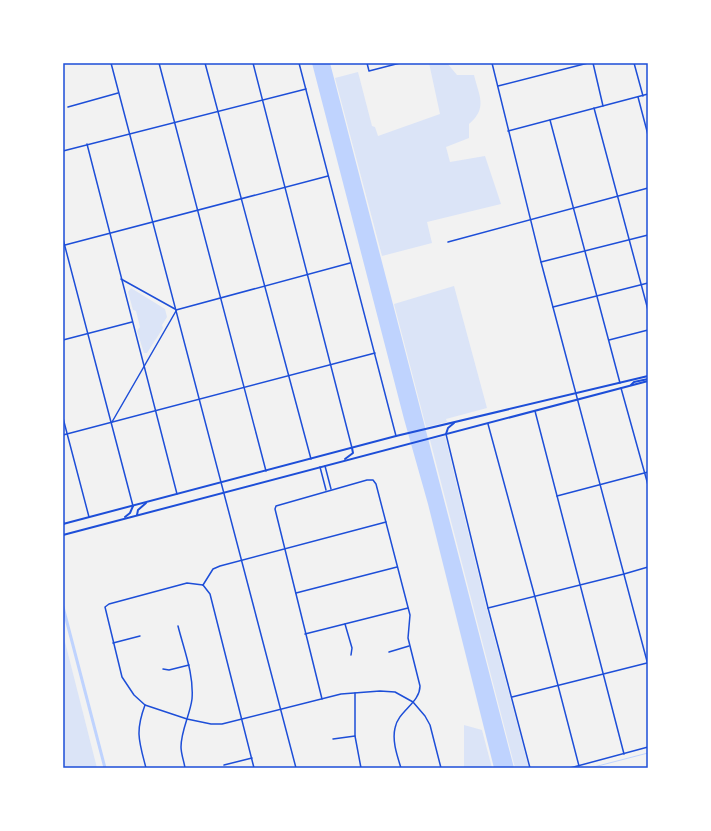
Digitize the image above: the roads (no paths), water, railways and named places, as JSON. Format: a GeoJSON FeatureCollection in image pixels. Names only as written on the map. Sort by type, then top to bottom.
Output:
{"type":"FeatureCollection","features":[{"type":"Feature","properties":{"kind":"main road"},"geometry":{"type":"LineString","coordinates":[[64,524],[266,472],[428,428],[620,383],[648,379]]}},
{"type":"Feature","properties":{"kind":"main road"},"geometry":{"type":"LineString","coordinates":[[63,535],[488,422],[578,400],[630,386],[648,379]]}},
{"type":"Feature","properties":{"kind":"main road"},"geometry":{"type":"LineString","coordinates":[[446,434],[448,428],[455,422]]}},
{"type":"Feature","properties":{"kind":"main road"},"geometry":{"type":"LineString","coordinates":[[344,460],[352,453],[352,448]]}},
{"type":"Feature","properties":{"kind":"main road"},"geometry":{"type":"LineString","coordinates":[[137,515],[138,510],[147,502]]}},
{"type":"Feature","properties":{"kind":"main road"},"geometry":{"type":"LineString","coordinates":[[122,519],[130,513],[133,506]]}},
{"type":"Feature","properties":{"kind":"street"},"geometry":{"type":"LineString","coordinates":[[110,63],[243,560],[296,768]]}},
{"type":"Feature","properties":{"kind":"street"},"geometry":{"type":"LineString","coordinates":[[159,63],[266,472]]}},
{"type":"Feature","properties":{"kind":"street"},"geometry":{"type":"LineString","coordinates":[[205,63],[311,459]]}},
{"type":"Feature","properties":{"kind":"street"},"geometry":{"type":"LineString","coordinates":[[253,63],[332,364],[352,448]]}},
{"type":"Feature","properties":{"kind":"street"},"geometry":{"type":"LineString","coordinates":[[299,63],[396,436]]}},
{"type":"Feature","properties":{"kind":"street"},"geometry":{"type":"LineString","coordinates":[[367,63],[369,71],[400,63]]}},
{"type":"Feature","properties":{"kind":"street"},"geometry":{"type":"LineString","coordinates":[[492,63],[541,262],[648,664],[512,697]]}},
{"type":"Feature","properties":{"kind":"street"},"geometry":{"type":"LineString","coordinates":[[498,86],[588,63]]}},
{"type":"Feature","properties":{"kind":"street"},"geometry":{"type":"LineString","coordinates":[[593,63],[603,106]]}},
{"type":"Feature","properties":{"kind":"street"},"geometry":{"type":"LineString","coordinates":[[634,63],[643,96]]}},
{"type":"Feature","properties":{"kind":"street"},"geometry":{"type":"LineString","coordinates":[[63,150],[306,89]]}},
{"type":"Feature","properties":{"kind":"street"},"geometry":{"type":"LineString","coordinates":[[68,107],[118,93]]}},
{"type":"Feature","properties":{"kind":"street"},"geometry":{"type":"LineString","coordinates":[[508,131],[648,94]]}},
{"type":"Feature","properties":{"kind":"street"},"geometry":{"type":"LineString","coordinates":[[638,97],[648,135]]}},
{"type":"Feature","properties":{"kind":"street"},"geometry":{"type":"LineString","coordinates":[[594,108],[648,310]]}},
{"type":"Feature","properties":{"kind":"street"},"geometry":{"type":"LineString","coordinates":[[550,120],[620,383]]}},
{"type":"Feature","properties":{"kind":"street"},"geometry":{"type":"LineString","coordinates":[[87,144],[177,494]]}},
{"type":"Feature","properties":{"kind":"street"},"geometry":{"type":"LineString","coordinates":[[65,245],[242,200],[328,176]]}},
{"type":"Feature","properties":{"kind":"street"},"geometry":{"type":"LineString","coordinates":[[448,242],[648,188]]}},
{"type":"Feature","properties":{"kind":"street"},"geometry":{"type":"LineString","coordinates":[[541,262],[648,235]]}},
{"type":"Feature","properties":{"kind":"street"},"geometry":{"type":"LineString","coordinates":[[63,239],[133,506]]}},
{"type":"Feature","properties":{"kind":"street"},"geometry":{"type":"LineString","coordinates":[[121,279],[176,310],[350,263]]}},
{"type":"Feature","properties":{"kind":"street"},"geometry":{"type":"LineString","coordinates":[[553,308],[648,283]]}},
{"type":"Feature","properties":{"kind":"street"},"geometry":{"type":"LineString","coordinates":[[112,422],[176,310]]}},
{"type":"Feature","properties":{"kind":"street"},"geometry":{"type":"LineString","coordinates":[[63,340],[132,322]]}},
{"type":"Feature","properties":{"kind":"street"},"geometry":{"type":"LineString","coordinates":[[608,340],[648,330]]}},
{"type":"Feature","properties":{"kind":"street"},"geometry":{"type":"LineString","coordinates":[[63,435],[375,353]]}},
{"type":"Feature","properties":{"kind":"street"},"geometry":{"type":"LineString","coordinates":[[621,388],[648,486]]}},
{"type":"Feature","properties":{"kind":"street"},"geometry":{"type":"LineString","coordinates":[[535,410],[579,585],[624,754]]}},
{"type":"Feature","properties":{"kind":"street"},"geometry":{"type":"LineString","coordinates":[[63,418],[89,518]]}},
{"type":"Feature","properties":{"kind":"street"},"geometry":{"type":"LineString","coordinates":[[488,422],[579,766]]}},
{"type":"Feature","properties":{"kind":"street"},"geometry":{"type":"LineString","coordinates":[[446,434],[488,608],[530,768]]}},
{"type":"Feature","properties":{"kind":"street"},"geometry":{"type":"LineString","coordinates":[[325,466],[331,489]]}},
{"type":"Feature","properties":{"kind":"street"},"geometry":{"type":"LineString","coordinates":[[320,467],[326,491]]}},
{"type":"Feature","properties":{"kind":"street"},"geometry":{"type":"LineString","coordinates":[[557,496],[648,472]]}},
{"type":"Feature","properties":{"kind":"street"},"geometry":{"type":"LineString","coordinates":[[322,699],[275,509],[276,506],[331,489],[367,480],[373,480],[376,484],[410,615],[408,631],[409,646],[420,686],[420,693],[395,726],[394,736],[401,768]]}},
{"type":"Feature","properties":{"kind":"street"},"geometry":{"type":"LineString","coordinates":[[63,519],[64,524]]}},
{"type":"Feature","properties":{"kind":"street"},"geometry":{"type":"LineString","coordinates":[[203,585],[213,569],[386,522]]}},
{"type":"Feature","properties":{"kind":"street"},"geometry":{"type":"LineString","coordinates":[[296,593],[397,567]]}},
{"type":"Feature","properties":{"kind":"street"},"geometry":{"type":"LineString","coordinates":[[488,608],[648,568]]}},
{"type":"Feature","properties":{"kind":"street"},"geometry":{"type":"LineString","coordinates":[[254,768],[252,758],[242,720],[210,594],[203,585],[188,583],[110,604],[106,607],[122,677],[127,685],[145,705],[187,719],[211,724],[229,724],[242,720],[322,699],[355,693],[380,691],[395,692],[413,702],[425,716],[430,725],[441,768]]}},
{"type":"Feature","properties":{"kind":"street"},"geometry":{"type":"LineString","coordinates":[[305,634],[408,608]]}},
{"type":"Feature","properties":{"kind":"street"},"geometry":{"type":"LineString","coordinates":[[346,624],[352,648],[351,655]]}},
{"type":"Feature","properties":{"kind":"street"},"geometry":{"type":"LineString","coordinates":[[178,626],[192,688],[192,701],[181,748],[185,768]]}},
{"type":"Feature","properties":{"kind":"street"},"geometry":{"type":"LineString","coordinates":[[114,643],[140,636]]}},
{"type":"Feature","properties":{"kind":"street"},"geometry":{"type":"LineString","coordinates":[[389,652],[409,646]]}},
{"type":"Feature","properties":{"kind":"street"},"geometry":{"type":"LineString","coordinates":[[163,669],[169,670],[188,665]]}},
{"type":"Feature","properties":{"kind":"street"},"geometry":{"type":"LineString","coordinates":[[355,693],[355,736],[361,768]]}},
{"type":"Feature","properties":{"kind":"street"},"geometry":{"type":"LineString","coordinates":[[145,705],[138,730],[138,740],[146,768]]}},
{"type":"Feature","properties":{"kind":"street"},"geometry":{"type":"LineString","coordinates":[[333,739],[355,736]]}},
{"type":"Feature","properties":{"kind":"street"},"geometry":{"type":"LineString","coordinates":[[570,768],[648,747]]}},
{"type":"Feature","properties":{"kind":"street"},"geometry":{"type":"LineString","coordinates":[[224,765],[252,758]]}},
{"type":"Feature","properties":{"kind":"water"},"geometry":{"type":"Polygon","coordinates":[[[312,63],[330,63],[514,768],[494,768],[428,504],[404,419],[312,63]]]}},
{"type":"Feature","properties":{"kind":"waterway"},"geometry":{"type":"LineString","coordinates":[[63,607],[105,768]]}},
{"type":"Feature","properties":{"kind":"waterway"},"geometry":{"type":"LineString","coordinates":[[590,768],[648,753]]}}]}
